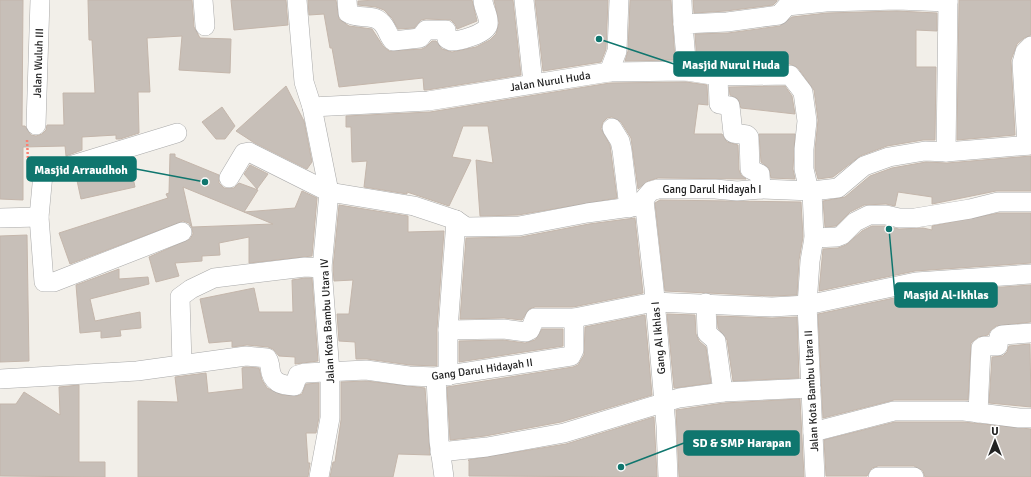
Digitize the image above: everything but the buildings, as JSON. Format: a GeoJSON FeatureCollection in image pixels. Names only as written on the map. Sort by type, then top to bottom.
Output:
{"type":"FeatureCollection","features":[{"type":"Feature","properties":{"kind":"street","name":"Jalan Wuluh III"},"geometry":{"type":"LineString","coordinates":[[36,125],[40,0]]}},
{"type":"Feature","properties":{"kind":"street"},"geometry":{"type":"LineString","coordinates":[[203,0],[205,26]]}},
{"type":"Feature","properties":{"kind":"street","name":"Jalan Kota Bambu Utara IV"},"geometry":{"type":"LineString","coordinates":[[297,0],[304,82],[312,107],[329,192],[322,268],[330,372],[330,418],[319,477]]}},
{"type":"Feature","properties":{"kind":"street"},"geometry":{"type":"LineString","coordinates":[[347,0],[348,13],[354,16],[376,18],[387,29],[393,41],[420,38],[426,30],[446,30],[447,39],[451,41],[478,34],[485,30],[488,26],[488,20],[482,0]]}},
{"type":"Feature","properties":{"kind":"street"},"geometry":{"type":"LineString","coordinates":[[524,0],[533,83]]}},
{"type":"Feature","properties":{"kind":"street"},"geometry":{"type":"LineString","coordinates":[[609,72],[617,51],[618,0]]}},
{"type":"Feature","properties":{"kind":"street"},"geometry":{"type":"LineString","coordinates":[[682,0],[687,71]]}},
{"type":"Feature","properties":{"kind":"street"},"geometry":{"type":"LineString","coordinates":[[683,24],[727,22],[779,14],[787,6],[826,2],[896,0],[948,1],[946,152]]}},
{"type":"Feature","properties":{"kind":"street"},"geometry":{"type":"LineString","coordinates":[[1029,145],[1022,63],[1025,52],[1031,46]]}},
{"type":"Feature","properties":{"kind":"street","name":"Jalan Nurul Huda"},"geometry":{"type":"LineString","coordinates":[[312,107],[428,101],[609,72],[687,71],[718,76],[790,75],[803,92],[807,121],[804,149],[804,169],[810,191]]}},
{"type":"Feature","properties":{"kind":"street"},"geometry":{"type":"LineString","coordinates":[[718,76],[719,104],[730,106],[733,133],[747,135],[749,137],[750,170],[760,174],[761,189]]}},
{"type":"Feature","properties":{"kind":"street","name":"Gang Al Ikhlas I"},"geometry":{"type":"LineString","coordinates":[[612,128],[620,141],[636,204],[654,302],[664,403],[668,477]]}},
{"type":"Feature","properties":{"kind":"street"},"geometry":{"type":"LineString","coordinates":[[177,133],[46,172],[42,177],[39,217],[44,282],[54,282],[182,232]]}},
{"type":"Feature","properties":{"kind":"street","name":"Gang Darul Hidayah I"},"geometry":{"type":"LineString","coordinates":[[229,178],[244,153],[249,152],[329,192],[414,206],[456,220],[466,227],[519,226],[636,204],[650,191],[658,189],[715,189],[737,191],[761,189],[810,191],[838,188],[864,166],[889,156],[925,151],[946,152],[1029,145]]}},
{"type":"Feature","properties":{"kind":"street","name":"Jalan Kota Bambu Utara II"},"geometry":{"type":"LineString","coordinates":[[810,191],[814,238],[810,261],[807,305],[814,468]]}},
{"type":"Feature","properties":{"kind":"street"},"geometry":{"type":"LineString","coordinates":[[814,238],[838,237],[855,222],[868,215],[915,218],[970,210],[998,202],[1031,202]]}},
{"type":"Feature","properties":{"kind":"street"},"geometry":{"type":"LineString","coordinates":[[0,218],[39,217]]}},
{"type":"Feature","properties":{"kind":"street"},"geometry":{"type":"LineString","coordinates":[[444,477],[440,452],[442,376],[448,330],[456,220]]}},
{"type":"Feature","properties":{"kind":"street"},"geometry":{"type":"LineString","coordinates":[[0,379],[137,371],[182,364],[180,297],[191,289],[214,278],[305,267],[322,268]]}},
{"type":"Feature","properties":{"kind":"street"},"geometry":{"type":"LineString","coordinates":[[448,330],[504,329],[526,332],[530,330],[535,318],[574,318],[654,302],[706,303],[772,307],[807,305],[916,282],[1031,274]]}},
{"type":"Feature","properties":{"kind":"street"},"geometry":{"type":"LineString","coordinates":[[706,303],[707,333],[716,341],[723,392]]}},
{"type":"Feature","properties":{"kind":"street","name":"Gang Darul Hidayah II"},"geometry":{"type":"LineString","coordinates":[[182,364],[246,356],[267,358],[272,376],[278,384],[294,386],[297,376],[301,374],[330,372],[366,370],[409,376],[442,376],[571,356],[574,350],[574,318]]}},
{"type":"Feature","properties":{"kind":"street"},"geometry":{"type":"LineString","coordinates":[[978,413],[981,348],[984,346],[998,346],[1002,335],[1031,333]]}},
{"type":"Feature","properties":{"kind":"street"},"geometry":{"type":"LineString","coordinates":[[440,452],[564,433],[642,411],[679,398],[723,392],[811,388]]}},
{"type":"Feature","properties":{"kind":"street"},"geometry":{"type":"LineString","coordinates":[[813,432],[894,411],[964,411],[1019,418],[1031,418]]}},
{"type":"Feature","properties":{"kind":"street"},"geometry":{"type":"LineString","coordinates":[[814,468],[821,463],[824,477]]}},
{"type":"Feature","properties":{"kind":"street"},"geometry":{"type":"LineString","coordinates":[[878,477],[914,477]]}},
{"type":"Feature","properties":{"kind":"path"},"geometry":{"type":"LineString","coordinates":[[36,125],[26,133],[28,160],[42,177]]}},
{"type":"Feature","properties":{"kind":"place","name":"Masjid Nurul Huda"},"geometry":{"type":"Point","coordinates":[599,39]}},
{"type":"Feature","properties":{"kind":"place","name":"Masjid Arraudhoh"},"geometry":{"type":"Point","coordinates":[205,182]}},
{"type":"Feature","properties":{"kind":"place","name":"Masjid Al-Ikhlas"},"geometry":{"type":"Point","coordinates":[889,229]}},
{"type":"Feature","properties":{"kind":"place","name":"SD & SMP Harapan"},"geometry":{"type":"Point","coordinates":[621,467]}}]}
